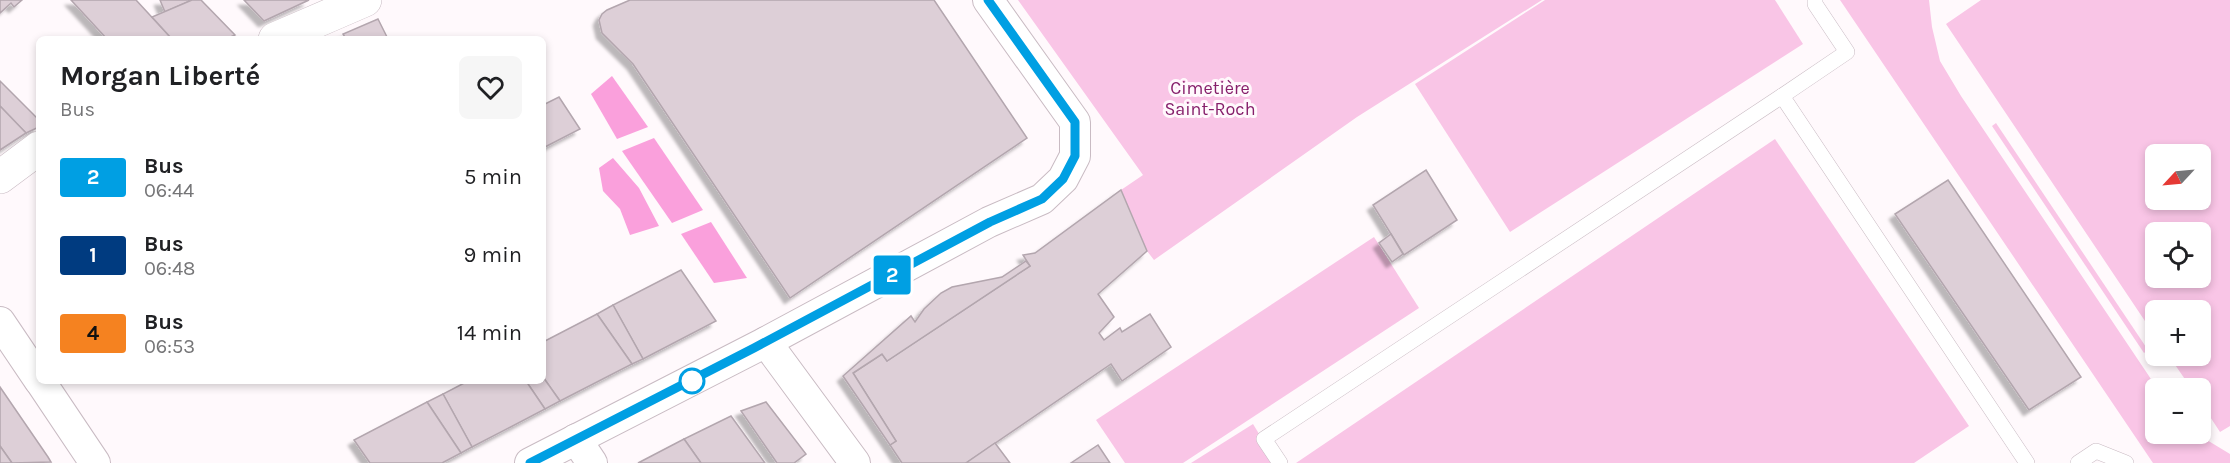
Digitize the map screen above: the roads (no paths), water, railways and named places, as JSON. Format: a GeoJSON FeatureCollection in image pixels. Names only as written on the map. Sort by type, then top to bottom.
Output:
{"type":"FeatureCollection","features":[{"type":"Feature","properties":{"kind":"main road"},"geometry":{"type":"LineString","coordinates":[[282,36],[365,0]]}},
{"type":"Feature","properties":{"kind":"main road"},"geometry":{"type":"LineString","coordinates":[[2,184],[36,151]]}},
{"type":"Feature","properties":{"kind":"street"},"geometry":{"type":"LineString","coordinates":[[530,463],[584,451],[766,342],[990,222],[1042,199],[1063,179],[1075,156],[1075,122],[988,0]]}},
{"type":"Feature","properties":{"kind":"street"},"geometry":{"type":"LineString","coordinates":[[0,322],[36,376]]}},
{"type":"Feature","properties":{"kind":"street"},"geometry":{"type":"LineString","coordinates":[[766,342],[855,463]]}},
{"type":"Feature","properties":{"kind":"street"},"geometry":{"type":"LineString","coordinates":[[41,384],[95,463]]}},
{"type":"Feature","properties":{"kind":"lane"},"geometry":{"type":"LineString","coordinates":[[1280,463],[1264,439],[1847,52],[1815,4],[1815,0]]}},
{"type":"Feature","properties":{"kind":"lane"},"geometry":{"type":"LineString","coordinates":[[1782,96],[2027,463]]}},
{"type":"Feature","properties":{"kind":"lane"},"geometry":{"type":"LineString","coordinates":[[2078,463],[2096,451],[2126,463]]}},
{"type":"Feature","properties":{"kind":"park label","name":"Cimetière Saint-Roch"},"geometry":{"type":"Point","coordinates":[1210,98]}}]}
